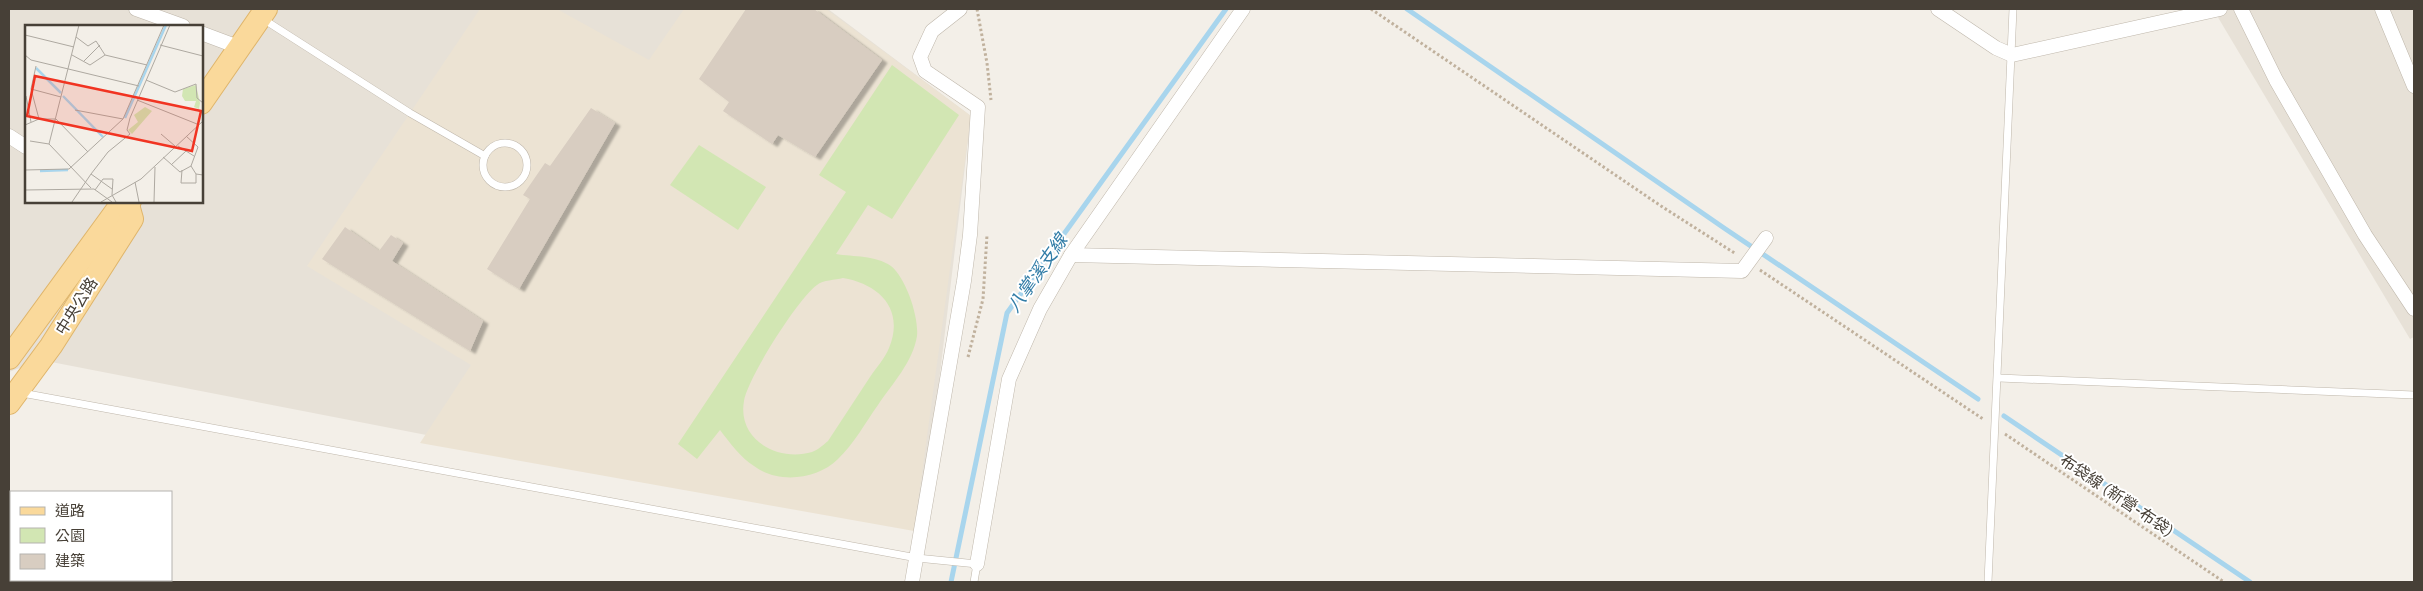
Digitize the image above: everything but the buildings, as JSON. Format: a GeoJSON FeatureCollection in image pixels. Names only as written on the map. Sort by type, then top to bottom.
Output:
{"type":"FeatureCollection","features":[{"type":"Feature","properties":{"kind":"main road"},"geometry":{"type":"LineString","coordinates":[[202,101],[263,13]]}},
{"type":"Feature","properties":{"kind":"main road","name":"中央公路"},"geometry":{"type":"LineString","coordinates":[[9,358],[117,210],[127,202],[132,219],[51,346],[13,398]]}},
{"type":"Feature","properties":{"kind":"street"},"geometry":{"type":"LineString","coordinates":[[136,9],[180,25]]}},
{"type":"Feature","properties":{"kind":"street"},"geometry":{"type":"LineString","coordinates":[[912,582],[964,281],[970,235],[978,107],[925,71],[920,57],[932,31],[960,9]]}},
{"type":"Feature","properties":{"kind":"street"},"geometry":{"type":"LineString","coordinates":[[971,564],[1009,379],[1040,309],[1070,255],[1243,9]]}},
{"type":"Feature","properties":{"kind":"street"},"geometry":{"type":"LineString","coordinates":[[1938,9],[1996,48],[2012,55],[2220,9]]}},
{"type":"Feature","properties":{"kind":"street"},"geometry":{"type":"LineString","coordinates":[[2241,9],[2276,80],[2365,235],[2414,309]]}},
{"type":"Feature","properties":{"kind":"street"},"geometry":{"type":"LineString","coordinates":[[2382,9],[2414,86]]}},
{"type":"Feature","properties":{"kind":"street"},"geometry":{"type":"LineString","coordinates":[[202,33],[240,48]]}},
{"type":"Feature","properties":{"kind":"street"},"geometry":{"type":"LineString","coordinates":[[9,136],[25,145]]}},
{"type":"Feature","properties":{"kind":"street"},"geometry":{"type":"LineString","coordinates":[[1070,255],[1742,271],[1758,250]]}},
{"type":"Feature","properties":{"kind":"lane"},"geometry":{"type":"LineString","coordinates":[[1988,582],[1999,378],[2013,9]]}},
{"type":"Feature","properties":{"kind":"lane"},"geometry":{"type":"LineString","coordinates":[[263,13],[410,113],[486,156]]}},
{"type":"Feature","properties":{"kind":"lane"},"geometry":{"type":"LineString","coordinates":[[510,144],[522,151],[526,158],[526,172],[518,183],[504,187],[497,186],[491,182],[484,170],[486,156],[495,146],[510,144]]}},
{"type":"Feature","properties":{"kind":"lane"},"geometry":{"type":"LineString","coordinates":[[1999,378],[2414,395]]}},
{"type":"Feature","properties":{"kind":"lane"},"geometry":{"type":"LineString","coordinates":[[13,398],[917,558],[971,564],[974,582]]}},
{"type":"Feature","properties":{"kind":"path","name":"布袋線 (新營-布袋)"},"geometry":{"type":"LineString","coordinates":[[1371,9],[1661,206],[1758,250],[1995,428],[2224,582]]}},
{"type":"Feature","properties":{"kind":"shaded area"},"geometry":{"type":"Polygon","coordinates":[[[9,9],[828,9],[971,116],[921,531],[41,360],[9,372],[9,9]]]}},
{"type":"Feature","properties":{"kind":"shaded area"},"geometry":{"type":"Polygon","coordinates":[[[480,9],[557,9],[649,60],[684,9],[826,9],[971,116],[914,531],[420,443],[471,365],[307,266],[480,9]]]}},
{"type":"Feature","properties":{"kind":"shaded area"},"geometry":{"type":"Polygon","coordinates":[[[2213,9],[2414,9],[2414,337],[2410,339],[2213,9]]]}},
{"type":"Feature","properties":{"kind":"green space"},"geometry":{"type":"Polygon","coordinates":[[[892,65],[959,115],[892,219],[868,205],[836,254],[864,257],[885,262],[897,272],[902,279],[914,309],[917,328],[915,346],[907,364],[849,447],[829,466],[808,475],[797,477],[785,477],[763,472],[744,458],[720,430],[697,459],[678,444],[846,192],[819,175],[892,65]],[[843,278],[826,281],[817,285],[798,305],[754,375],[744,401],[744,415],[747,427],[753,437],[774,451],[786,454],[812,452],[828,441],[889,348],[894,321],[891,310],[878,293],[856,281],[843,278]]]}},
{"type":"Feature","properties":{"kind":"green space"},"geometry":{"type":"Polygon","coordinates":[[[699,145],[766,187],[738,230],[670,185],[699,145]]]}},
{"type":"Feature","properties":{"kind":"waterway","name":"八掌溪支線"},"geometry":{"type":"LineString","coordinates":[[951,582],[1007,313],[1226,9]]}},
{"type":"Feature","properties":{"kind":"waterway"},"geometry":{"type":"LineString","coordinates":[[1407,9],[1724,228],[1978,399]]}},
{"type":"Feature","properties":{"kind":"waterway"},"geometry":{"type":"LineString","coordinates":[[2004,416],[2250,582]]}}]}
